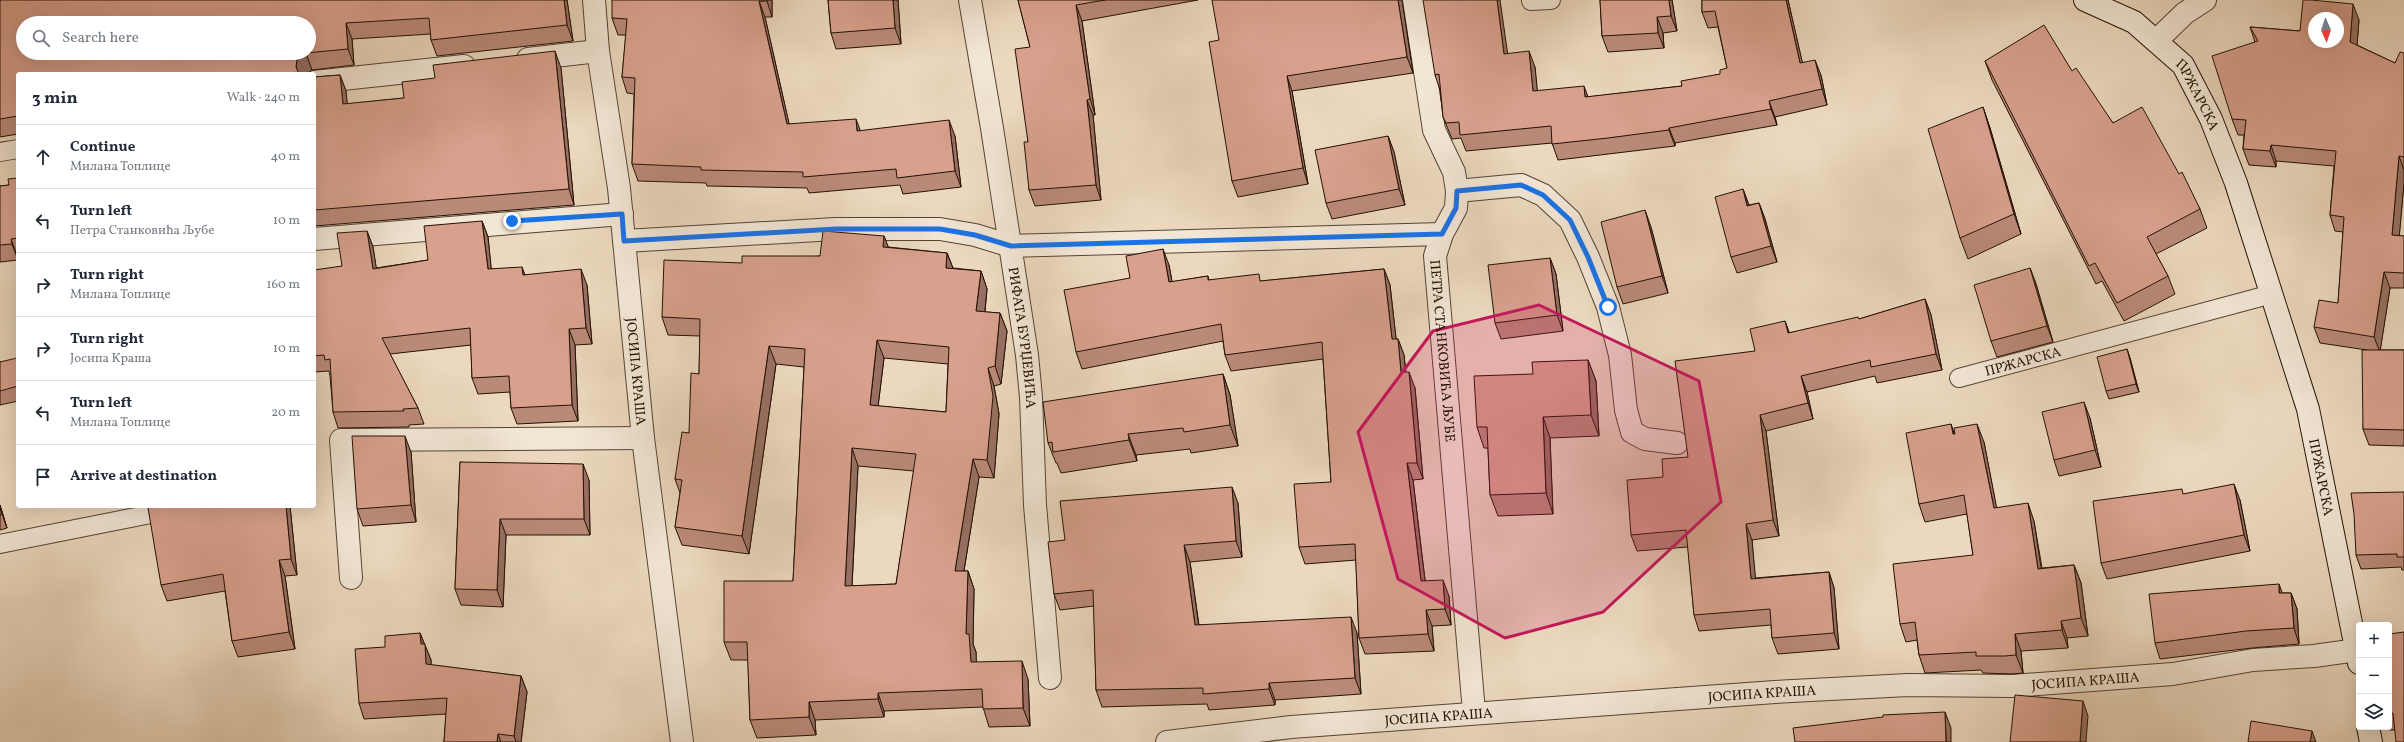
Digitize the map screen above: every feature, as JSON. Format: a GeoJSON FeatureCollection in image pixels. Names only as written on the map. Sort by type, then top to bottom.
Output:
{"type":"FeatureCollection","features":[{"type":"Feature","properties":{"kind":"street","name":"ЈОСИПА КРАША"},"geometry":{"type":"LineString","coordinates":[[594,0],[598,51],[622,214],[643,438],[682,742]]}},
{"type":"Feature","properties":{"kind":"street","name":"РИФАТА БУРЏЕВИЋА"},"geometry":{"type":"LineString","coordinates":[[970,0],[1011,246],[1031,397],[1035,505],[1050,678]]}},
{"type":"Feature","properties":{"kind":"street","name":"ПЕТРА СТАНКОВИЋА ЉУБЕ"},"geometry":{"type":"LineString","coordinates":[[1414,0],[1434,130],[1454,172],[1457,191],[1456,208],[1442,234],[1435,256],[1474,712]]}},
{"type":"Feature","properties":{"kind":"street","name":"ПРЖАРСКА"},"geometry":{"type":"LineString","coordinates":[[2085,0],[2134,22],[2157,40],[2183,65],[2199,91],[2225,154],[2272,294],[2308,409],[2356,646]]}},
{"type":"Feature","properties":{"kind":"street"},"geometry":{"type":"LineString","coordinates":[[2157,40],[2185,13],[2205,0]]}},
{"type":"Feature","properties":{"kind":"street"},"geometry":{"type":"LineString","coordinates":[[511,60],[598,51]]}},
{"type":"Feature","properties":{"kind":"street"},"geometry":{"type":"LineString","coordinates":[[316,82],[488,63]]}},
{"type":"Feature","properties":{"kind":"street"},"geometry":{"type":"LineString","coordinates":[[1457,191],[1521,185],[1543,195],[1570,220],[1588,257],[1608,307],[1620,355],[1626,410],[1632,432],[1645,439],[1677,443]]}},
{"type":"Feature","properties":{"kind":"street"},"geometry":{"type":"LineString","coordinates":[[316,239],[622,214]]}},
{"type":"Feature","properties":{"kind":"street"},"geometry":{"type":"LineString","coordinates":[[624,241],[836,229],[940,229],[975,235],[1011,246],[1442,234]]}},
{"type":"Feature","properties":{"kind":"street"},"geometry":{"type":"LineString","coordinates":[[351,578],[341,440],[643,438]]}},
{"type":"Feature","properties":{"kind":"street","name":"ЈОСИПА КРАША"},"geometry":{"type":"LineString","coordinates":[[1167,742],[1291,726],[1474,712],[1908,685],[2012,686],[2173,674],[2253,660],[2314,656],[2356,656]]}},
{"type":"Feature","properties":{"kind":"street"},"geometry":{"type":"LineString","coordinates":[[2369,730],[2371,742]]}},
{"type":"Feature","properties":{"kind":"lane"},"geometry":{"type":"LineString","coordinates":[[1531,2],[1551,0]]}},
{"type":"Feature","properties":{"kind":"lane"},"geometry":{"type":"LineString","coordinates":[[0,152],[16,149]]}},
{"type":"Feature","properties":{"kind":"lane","name":"ПРЖАРСКА"},"geometry":{"type":"LineString","coordinates":[[1959,378],[2272,294]]}},
{"type":"Feature","properties":{"kind":"lane"},"geometry":{"type":"LineString","coordinates":[[0,544],[161,512]]}},
{"type":"Feature","properties":{"kind":"highlighted area"},"geometry":{"type":"Polygon","coordinates":[[[1539,305],[1699,381],[1721,502],[1603,612],[1505,638],[1398,579],[1358,432],[1433,331],[1539,305]]]}},
{"type":"Feature","properties":{"kind":"building"},"geometry":{"type":"Polygon","coordinates":[[[0,0],[564,0],[567,25],[431,40],[429,18],[346,23],[348,49],[316,52],[316,16],[16,16],[16,60],[297,60],[296,67],[298,72],[16,72],[16,116],[0,119],[0,0]]]}},
{"type":"Feature","properties":{"kind":"building"},"geometry":{"type":"Polygon","coordinates":[[[612,0],[767,0],[759,1],[787,124],[856,119],[857,131],[949,120],[955,171],[897,178],[896,169],[803,177],[803,172],[701,170],[701,167],[632,164],[635,78],[622,77],[627,19],[612,18],[612,0]]]}},
{"type":"Feature","properties":{"kind":"building"},"geometry":{"type":"Polygon","coordinates":[[[828,0],[893,0],[895,28],[831,33],[828,0]]]}},
{"type":"Feature","properties":{"kind":"building"},"geometry":{"type":"Polygon","coordinates":[[[1018,0],[1105,0],[1076,5],[1090,99],[1087,100],[1096,185],[1029,190],[1024,142],[1028,142],[1015,49],[1030,47],[1018,0]]]}},
{"type":"Feature","properties":{"kind":"building"},"geometry":{"type":"Polygon","coordinates":[[[1212,0],[1398,0],[1407,57],[1287,76],[1303,168],[1232,181],[1209,42],[1219,40],[1212,0]]]}},
{"type":"Feature","properties":{"kind":"building"},"geometry":{"type":"Polygon","coordinates":[[[1423,0],[1497,0],[1504,54],[1529,51],[1533,91],[1584,86],[1585,97],[1682,86],[1681,81],[1720,74],[1720,70],[1727,68],[1715,11],[1702,12],[1702,0],[1786,0],[1800,63],[1815,60],[1822,89],[1769,101],[1771,109],[1669,128],[1669,130],[1608,138],[1552,144],[1551,126],[1460,135],[1459,122],[1446,123],[1443,117],[1439,74],[1435,75],[1423,0]]]}},
{"type":"Feature","properties":{"kind":"building"},"geometry":{"type":"Polygon","coordinates":[[[1600,0],[1669,0],[1671,16],[1657,17],[1658,33],[1602,36],[1600,0]]]}},
{"type":"Feature","properties":{"kind":"building"},"geometry":{"type":"Polygon","coordinates":[[[2303,0],[2353,4],[2350,42],[2395,63],[2400,52],[2404,53],[2404,157],[2399,156],[2392,235],[2404,236],[2404,273],[2384,272],[2374,337],[2314,327],[2319,300],[2338,303],[2344,217],[2330,215],[2336,151],[2271,145],[2270,151],[2243,149],[2246,120],[2232,119],[2212,56],[2258,41],[2250,27],[2300,31],[2303,0]]]}},
{"type":"Feature","properties":{"kind":"building"},"geometry":{"type":"Polygon","coordinates":[[[2044,25],[2072,71],[2076,68],[2113,123],[2142,107],[2179,174],[2182,172],[2200,209],[2147,237],[2168,276],[2117,303],[2095,263],[2089,266],[1985,61],[2044,25]]]}},
{"type":"Feature","properties":{"kind":"building"},"geometry":{"type":"Polygon","coordinates":[[[555,51],[569,189],[316,210],[316,77],[340,75],[343,104],[404,98],[402,82],[435,78],[433,65],[555,51]]]}},
{"type":"Feature","properties":{"kind":"building"},"geometry":{"type":"Polygon","coordinates":[[[1983,107],[2014,214],[1960,238],[1928,129],[1983,107]]]}},
{"type":"Feature","properties":{"kind":"building"},"geometry":{"type":"Polygon","coordinates":[[[1388,136],[1399,189],[1326,203],[1315,150],[1388,136]]]}},
{"type":"Feature","properties":{"kind":"building"},"geometry":{"type":"Polygon","coordinates":[[[16,178],[16,238],[11,239],[12,244],[0,245],[0,186],[9,185],[8,179],[16,178]]]}},
{"type":"Feature","properties":{"kind":"building"},"geometry":{"type":"Polygon","coordinates":[[[1743,189],[1747,206],[1759,203],[1771,246],[1731,257],[1715,197],[1743,189]]]}},
{"type":"Feature","properties":{"kind":"building"},"geometry":{"type":"Polygon","coordinates":[[[1645,210],[1662,276],[1617,287],[1601,222],[1645,210]]]}},
{"type":"Feature","properties":{"kind":"building"},"geometry":{"type":"Polygon","coordinates":[[[482,221],[488,269],[522,267],[523,275],[581,269],[586,328],[569,329],[572,405],[511,408],[509,376],[472,378],[470,328],[382,338],[418,408],[403,409],[404,411],[333,412],[330,359],[325,360],[324,355],[316,356],[316,270],[342,266],[337,233],[367,231],[373,269],[428,260],[424,226],[482,221]]]}},
{"type":"Feature","properties":{"kind":"building"},"geometry":{"type":"Polygon","coordinates":[[[823,231],[884,236],[883,247],[947,253],[946,268],[981,271],[976,311],[1000,313],[995,366],[988,368],[993,396],[987,460],[973,459],[955,571],[968,571],[966,634],[969,634],[971,662],[1022,661],[1023,708],[983,709],[982,689],[878,693],[878,699],[809,702],[809,717],[750,720],[747,642],[724,642],[724,581],[793,581],[805,349],[769,346],[742,536],[675,527],[682,480],[675,479],[682,432],[689,433],[691,373],[699,374],[700,319],[662,317],[664,260],[742,263],[742,256],[820,256],[823,231]],[[877,340],[870,405],[946,412],[949,347],[877,340]],[[852,448],[845,586],[896,584],[916,454],[852,448]]]}},
{"type":"Feature","properties":{"kind":"building"},"geometry":{"type":"Polygon","coordinates":[[[1163,249],[1169,282],[1208,276],[1208,280],[1259,274],[1260,281],[1384,269],[1392,339],[1398,339],[1401,372],[1409,372],[1417,463],[1407,463],[1421,581],[1443,580],[1445,609],[1426,610],[1428,634],[1359,638],[1355,544],[1299,547],[1294,484],[1331,482],[1322,342],[1225,355],[1221,324],[1076,352],[1064,290],[1130,278],[1126,256],[1163,249]]]}},
{"type":"Feature","properties":{"kind":"building"},"geometry":{"type":"Polygon","coordinates":[[[1550,258],[1557,315],[1495,323],[1488,265],[1550,258]]]}},
{"type":"Feature","properties":{"kind":"building"},"geometry":{"type":"Polygon","coordinates":[[[2030,268],[2047,326],[1991,341],[1974,285],[2030,268]]]}},
{"type":"Feature","properties":{"kind":"building"},"geometry":{"type":"Polygon","coordinates":[[[1925,299],[1936,354],[1871,367],[1870,360],[1801,376],[1808,403],[1760,415],[1773,520],[1746,524],[1751,579],[1829,572],[1834,633],[1772,638],[1770,609],[1694,615],[1686,530],[1631,535],[1627,480],[1663,477],[1662,459],[1688,457],[1675,361],[1755,351],[1750,329],[1785,321],[1788,333],[1858,317],[1859,319],[1925,299]]]}},
{"type":"Feature","properties":{"kind":"building"},"geometry":{"type":"Polygon","coordinates":[[[2127,349],[2136,384],[2106,391],[2097,357],[2127,349]]]}},
{"type":"Feature","properties":{"kind":"building"},"geometry":{"type":"Polygon","coordinates":[[[2362,350],[2404,350],[2404,430],[2363,429],[2362,350]]]}},
{"type":"Feature","properties":{"kind":"building"},"geometry":{"type":"Polygon","coordinates":[[[16,358],[16,387],[0,391],[0,362],[16,358]]]}},
{"type":"Feature","properties":{"kind":"building"},"geometry":{"type":"Polygon","coordinates":[[[1588,360],[1591,415],[1543,417],[1546,493],[1490,495],[1487,427],[1477,427],[1474,376],[1533,374],[1532,362],[1588,360]]]}},
{"type":"Feature","properties":{"kind":"building"},"geometry":{"type":"Polygon","coordinates":[[[1223,374],[1230,425],[1184,432],[1183,428],[1128,434],[1129,440],[1053,452],[1052,442],[1048,443],[1043,402],[1223,374]]]}},
{"type":"Feature","properties":{"kind":"building"},"geometry":{"type":"Polygon","coordinates":[[[2084,402],[2095,450],[2054,460],[2042,412],[2084,402]]]}},
{"type":"Feature","properties":{"kind":"building"},"geometry":{"type":"Polygon","coordinates":[[[1951,424],[1953,434],[1955,434],[1954,428],[1977,424],[1994,508],[2028,503],[2038,569],[2074,565],[2081,618],[2061,621],[2062,630],[2015,634],[2016,655],[1976,656],[1976,652],[1919,655],[1915,622],[1900,624],[1893,564],[1973,555],[1964,495],[1919,504],[1906,433],[1951,424]]]}},
{"type":"Feature","properties":{"kind":"building"},"geometry":{"type":"Polygon","coordinates":[[[352,436],[405,436],[411,505],[357,509],[352,436]]]}},
{"type":"Feature","properties":{"kind":"building"},"geometry":{"type":"Polygon","coordinates":[[[460,462],[583,464],[584,519],[500,519],[497,590],[455,589],[460,462]]]}},
{"type":"Feature","properties":{"kind":"building"},"geometry":{"type":"Polygon","coordinates":[[[2234,484],[2244,535],[2101,563],[2093,501],[2182,489],[2183,494],[2234,484]]]}},
{"type":"Feature","properties":{"kind":"building"},"geometry":{"type":"Polygon","coordinates":[[[1232,487],[1236,541],[1184,545],[1195,625],[1351,617],[1355,678],[1269,683],[1269,689],[1203,694],[1203,688],[1096,690],[1093,590],[1054,594],[1048,542],[1065,540],[1060,501],[1232,487]]]}},
{"type":"Feature","properties":{"kind":"building"},"geometry":{"type":"Polygon","coordinates":[[[2404,492],[2404,557],[2397,557],[2397,554],[2356,555],[2354,514],[2351,493],[2404,492]]]}},
{"type":"Feature","properties":{"kind":"building"},"geometry":{"type":"Polygon","coordinates":[[[148,508],[286,508],[291,559],[279,560],[289,632],[232,641],[223,574],[161,585],[148,508]]]}},
{"type":"Feature","properties":{"kind":"building"},"geometry":{"type":"Polygon","coordinates":[[[2279,584],[2279,593],[2291,593],[2294,628],[2246,631],[2155,643],[2149,594],[2279,584]]]}},
{"type":"Feature","properties":{"kind":"building"},"geometry":{"type":"Polygon","coordinates":[[[2404,632],[2404,742],[2396,742],[2392,713],[2392,634],[2404,632]]]}},
{"type":"Feature","properties":{"kind":"building"},"geometry":{"type":"Polygon","coordinates":[[[420,633],[421,644],[425,644],[426,664],[521,676],[514,736],[498,734],[497,742],[444,742],[447,698],[359,703],[355,649],[385,647],[385,636],[420,633]]]}},
{"type":"Feature","properties":{"kind":"building"},"geometry":{"type":"Polygon","coordinates":[[[2015,695],[2083,701],[2080,742],[2010,742],[2015,695]]]}},
{"type":"Feature","properties":{"kind":"building"},"geometry":{"type":"Polygon","coordinates":[[[1945,712],[1946,742],[1795,742],[1793,728],[1883,717],[1883,715],[1945,712]]]}},
{"type":"Feature","properties":{"kind":"building"},"geometry":{"type":"Polygon","coordinates":[[[2251,721],[2312,731],[2310,742],[2248,742],[2251,721]]]}},
{"type":"Feature","properties":{"kind":"route"},"geometry":{"type":"LineString","coordinates":[[512,221],[622,214],[624,241],[836,229],[940,229],[975,235],[1011,246],[1442,234],[1456,208],[1457,191],[1521,185],[1543,195],[1570,220],[1588,257],[1608,307]]}}]}
